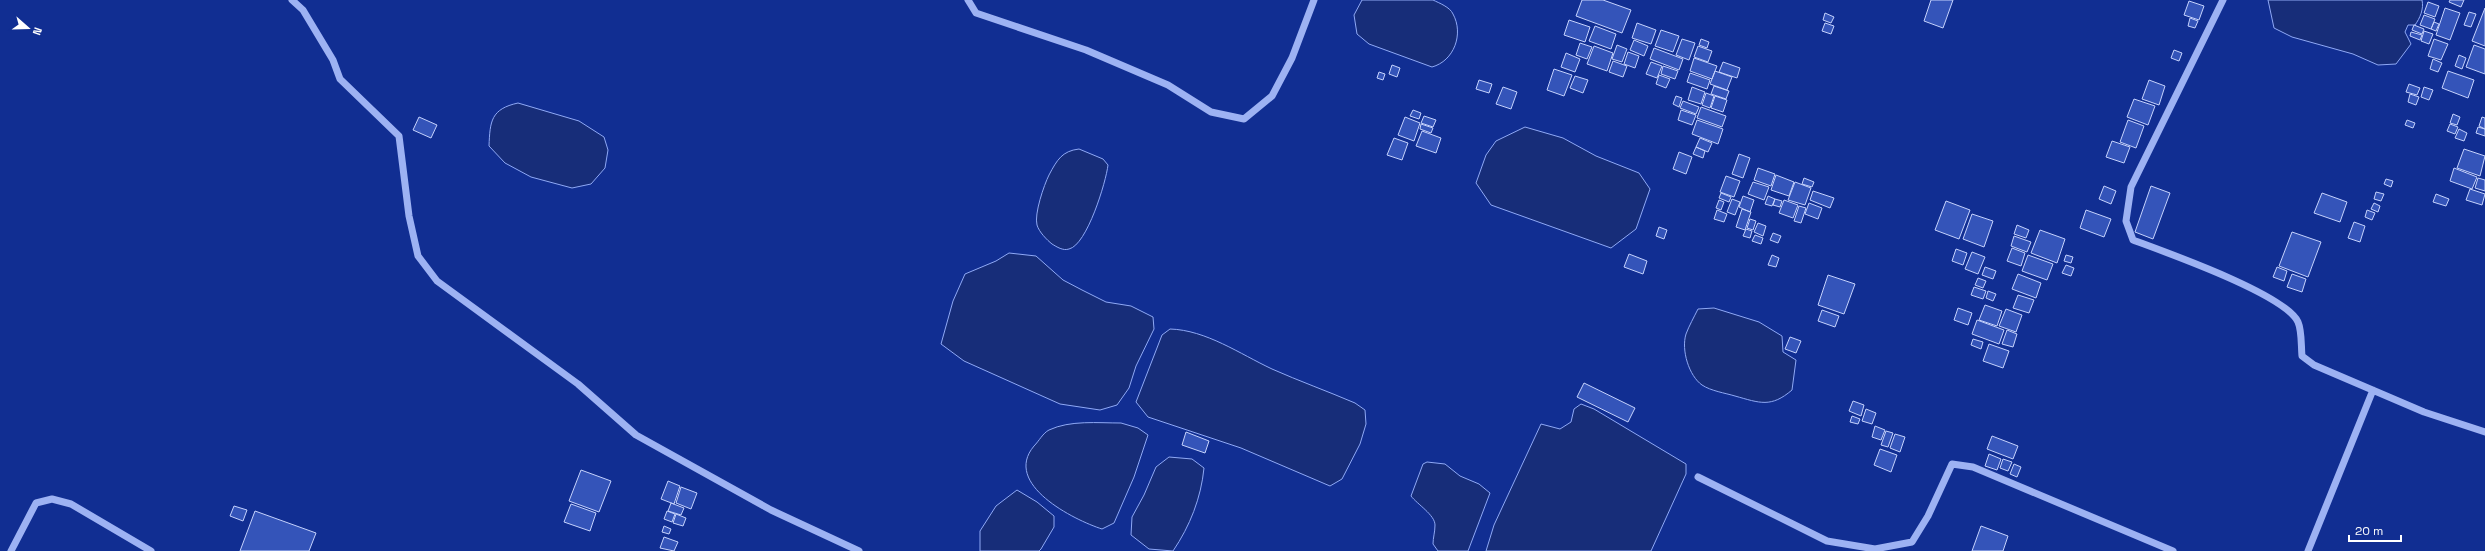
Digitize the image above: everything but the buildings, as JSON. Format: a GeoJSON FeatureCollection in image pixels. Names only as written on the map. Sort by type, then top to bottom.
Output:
{"type":"FeatureCollection","features":[{"type":"Feature","properties":{"kind":"street"},"geometry":{"type":"LineString","coordinates":[[292,0],[303,10],[333,60],[340,79],[398,136],[409,216],[418,256],[437,281],[578,384],[636,435],[771,510],[859,551]]}},
{"type":"Feature","properties":{"kind":"street"},"geometry":{"type":"LineString","coordinates":[[968,0],[976,13],[1086,50],[1168,85],[1211,112],[1244,119],[1272,96],[1292,58],[1314,0]]}},
{"type":"Feature","properties":{"kind":"street"},"geometry":{"type":"LineString","coordinates":[[2224,0],[2131,187],[2126,221],[2132,240],[2204,268],[2279,303],[2298,322],[2302,356],[2314,365],[2424,412],[2485,432]]}},
{"type":"Feature","properties":{"kind":"street"},"geometry":{"type":"LineString","coordinates":[[2308,551],[2373,390]]}},
{"type":"Feature","properties":{"kind":"street"},"geometry":{"type":"LineString","coordinates":[[1698,477],[1827,541],[1874,549],[1912,542],[1928,516],[1952,464],[1973,467],[2173,551]]}},
{"type":"Feature","properties":{"kind":"street"},"geometry":{"type":"LineString","coordinates":[[11,551],[36,503],[52,499],[71,504],[151,551]]}},
{"type":"Feature","properties":{"kind":"shaded area"},"geometry":{"type":"Polygon","coordinates":[[[1362,0],[1433,0],[1449,9],[1453,14],[1457,30],[1455,46],[1446,59],[1440,64],[1432,67],[1369,44],[1357,34],[1354,15],[1362,0]]]}},
{"type":"Feature","properties":{"kind":"shaded area"},"geometry":{"type":"Polygon","coordinates":[[[2268,0],[2422,0],[2422,10],[2415,25],[2408,25],[2405,32],[2411,44],[2396,64],[2378,65],[2353,54],[2292,37],[2274,28],[2268,0]]]}},
{"type":"Feature","properties":{"kind":"shaded area"},"geometry":{"type":"Polygon","coordinates":[[[518,103],[579,121],[604,137],[608,150],[605,168],[591,184],[572,188],[531,177],[505,163],[489,146],[491,123],[494,117],[502,109],[518,103]]]}},
{"type":"Feature","properties":{"kind":"shaded area"},"geometry":{"type":"Polygon","coordinates":[[[1525,127],[1563,138],[1596,156],[1639,173],[1650,189],[1636,229],[1611,248],[1491,205],[1476,183],[1486,155],[1496,141],[1525,127]]]}},
{"type":"Feature","properties":{"kind":"shaded area"},"geometry":{"type":"Polygon","coordinates":[[[1079,149],[1103,159],[1108,165],[1100,198],[1089,225],[1076,245],[1069,249],[1065,249],[1052,244],[1041,233],[1036,220],[1045,185],[1055,165],[1064,154],[1079,149]]]}},
{"type":"Feature","properties":{"kind":"shaded area"},"geometry":{"type":"Polygon","coordinates":[[[1009,253],[1036,256],[1063,280],[1082,290],[1106,302],[1131,306],[1153,317],[1154,329],[1136,366],[1129,388],[1117,405],[1100,410],[1060,404],[964,361],[941,344],[953,301],[965,274],[996,261],[1009,253]]]}},
{"type":"Feature","properties":{"kind":"shaded area"},"geometry":{"type":"Polygon","coordinates":[[[1714,308],[1759,322],[1782,336],[1783,352],[1796,360],[1792,390],[1778,400],[1771,402],[1758,402],[1714,390],[1697,381],[1690,369],[1685,355],[1686,334],[1698,309],[1714,308]]]}},
{"type":"Feature","properties":{"kind":"shaded area"},"geometry":{"type":"Polygon","coordinates":[[[1170,329],[1183,330],[1210,338],[1272,369],[1355,403],[1365,410],[1366,424],[1360,444],[1342,479],[1330,486],[1241,448],[1148,417],[1136,402],[1162,335],[1170,329]]]}},
{"type":"Feature","properties":{"kind":"shaded area"},"geometry":{"type":"Polygon","coordinates":[[[1581,404],[1594,409],[1686,464],[1686,474],[1651,551],[1486,551],[1494,525],[1541,424],[1560,429],[1571,422],[1574,409],[1581,404]]]}},
{"type":"Feature","properties":{"kind":"shaded area"},"geometry":{"type":"Polygon","coordinates":[[[1075,423],[1121,423],[1138,428],[1148,435],[1134,477],[1114,523],[1102,529],[1075,518],[1060,509],[1034,487],[1027,474],[1027,460],[1034,446],[1047,431],[1075,423]]]}},
{"type":"Feature","properties":{"kind":"shaded area"},"geometry":{"type":"Polygon","coordinates":[[[1169,457],[1192,459],[1204,468],[1203,479],[1194,511],[1185,532],[1173,551],[1149,549],[1131,535],[1132,517],[1144,495],[1156,467],[1169,457]]]}},
{"type":"Feature","properties":{"kind":"shaded area"},"geometry":{"type":"Polygon","coordinates":[[[1427,462],[1445,464],[1460,476],[1479,484],[1490,493],[1468,551],[1438,551],[1433,544],[1435,528],[1434,521],[1432,517],[1411,496],[1423,464],[1427,462]]]}},
{"type":"Feature","properties":{"kind":"shaded area"},"geometry":{"type":"Polygon","coordinates":[[[1017,490],[1037,502],[1054,516],[1054,527],[1041,549],[1039,551],[980,551],[980,531],[996,506],[1017,490]]]}}]}
